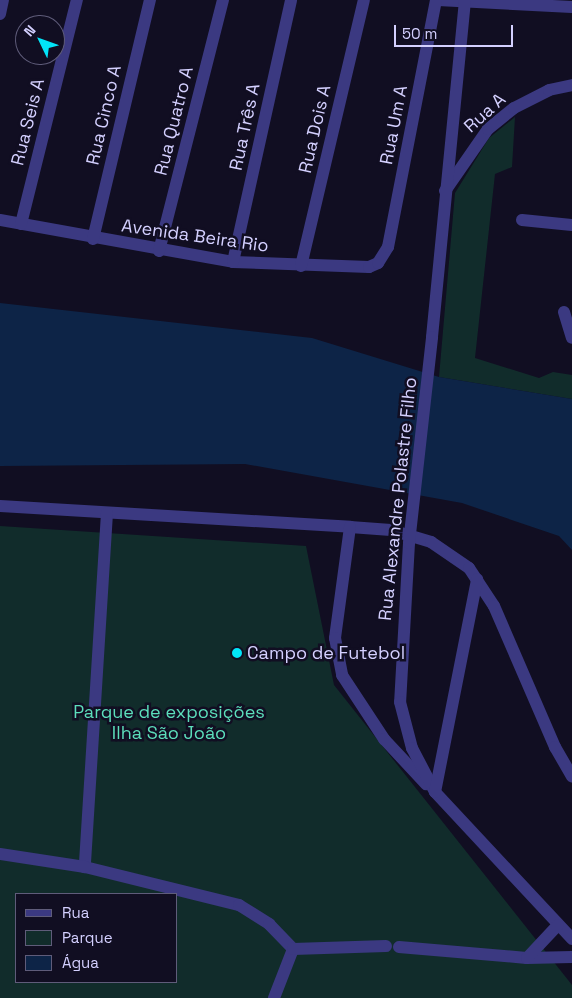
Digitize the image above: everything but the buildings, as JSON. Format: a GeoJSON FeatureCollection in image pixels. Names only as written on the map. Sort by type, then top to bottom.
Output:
{"type":"FeatureCollection","features":[{"type":"Feature","properties":{"kind":"street"},"geometry":{"type":"LineString","coordinates":[[0,14],[3,0]]}},
{"type":"Feature","properties":{"kind":"street","name":"Rua Seis A"},"geometry":{"type":"LineString","coordinates":[[21,224],[77,0]]}},
{"type":"Feature","properties":{"kind":"street","name":"Rua Cinco A"},"geometry":{"type":"LineString","coordinates":[[93,239],[150,0]]}},
{"type":"Feature","properties":{"kind":"street","name":"Rua Quatro A"},"geometry":{"type":"LineString","coordinates":[[158,251],[223,0]]}},
{"type":"Feature","properties":{"kind":"street","name":"Rua Três A"},"geometry":{"type":"LineString","coordinates":[[233,262],[291,0]]}},
{"type":"Feature","properties":{"kind":"street","name":"Rua Dois A"},"geometry":{"type":"LineString","coordinates":[[301,266],[364,0]]}},
{"type":"Feature","properties":{"kind":"street"},"geometry":{"type":"LineString","coordinates":[[437,0],[572,7]]}},
{"type":"Feature","properties":{"kind":"street","name":"Rua Um A"},"geometry":{"type":"LineString","coordinates":[[384,257],[437,0]]}},
{"type":"Feature","properties":{"kind":"street","name":"Rua Alexandre Polastre Filho"},"geometry":{"type":"LineString","coordinates":[[465,2],[443,195],[432,337],[410,543],[400,702],[412,748],[435,792],[572,939]]}},
{"type":"Feature","properties":{"kind":"street","name":"Rua A"},"geometry":{"type":"LineString","coordinates":[[443,195],[488,129],[531,99],[572,85]]}},
{"type":"Feature","properties":{"kind":"street","name":"Avenida Beira Rio"},"geometry":{"type":"LineString","coordinates":[[0,220],[158,251],[233,262],[369,267],[384,257]]}},
{"type":"Feature","properties":{"kind":"street"},"geometry":{"type":"LineString","coordinates":[[522,220],[572,225]]}},
{"type":"Feature","properties":{"kind":"street"},"geometry":{"type":"LineString","coordinates":[[564,312],[572,338]]}},
{"type":"Feature","properties":{"kind":"street"},"geometry":{"type":"LineString","coordinates":[[0,506],[391,530],[431,542],[454,555],[477,579],[511,639],[555,747],[572,776]]}},
{"type":"Feature","properties":{"kind":"street"},"geometry":{"type":"LineString","coordinates":[[85,867],[107,513]]}},
{"type":"Feature","properties":{"kind":"street"},"geometry":{"type":"LineString","coordinates":[[350,527],[335,638],[342,675],[384,739],[435,792]]}},
{"type":"Feature","properties":{"kind":"street"},"geometry":{"type":"LineString","coordinates":[[435,792],[477,579]]}},
{"type":"Feature","properties":{"kind":"street"},"geometry":{"type":"LineString","coordinates":[[0,854],[85,867],[239,905],[269,924],[293,948],[392,946],[527,958],[572,957]]}},
{"type":"Feature","properties":{"kind":"street"},"geometry":{"type":"LineString","coordinates":[[527,958],[558,926]]}},
{"type":"Feature","properties":{"kind":"street"},"geometry":{"type":"LineString","coordinates":[[274,998],[293,948]]}},
{"type":"Feature","properties":{"kind":"green space"},"geometry":{"type":"Polygon","coordinates":[[[515,117],[512,167],[495,174],[475,358],[539,378],[553,372],[572,375],[572,399],[439,377],[455,193],[489,138],[515,117]]]}},
{"type":"Feature","properties":{"kind":"green space","name":"Parque de exposições Ilha São João"},"geometry":{"type":"Polygon","coordinates":[[[0,526],[306,546],[334,685],[572,985],[572,998],[0,998],[0,526]]]}},
{"type":"Feature","properties":{"kind":"water"},"geometry":{"type":"Polygon","coordinates":[[[0,303],[312,338],[439,377],[572,399],[572,550],[559,536],[462,503],[245,464],[0,466],[0,303]]]}},
{"type":"Feature","properties":{"kind":"place","name":"Campo de Futebol"},"geometry":{"type":"Point","coordinates":[237,653]}}]}
